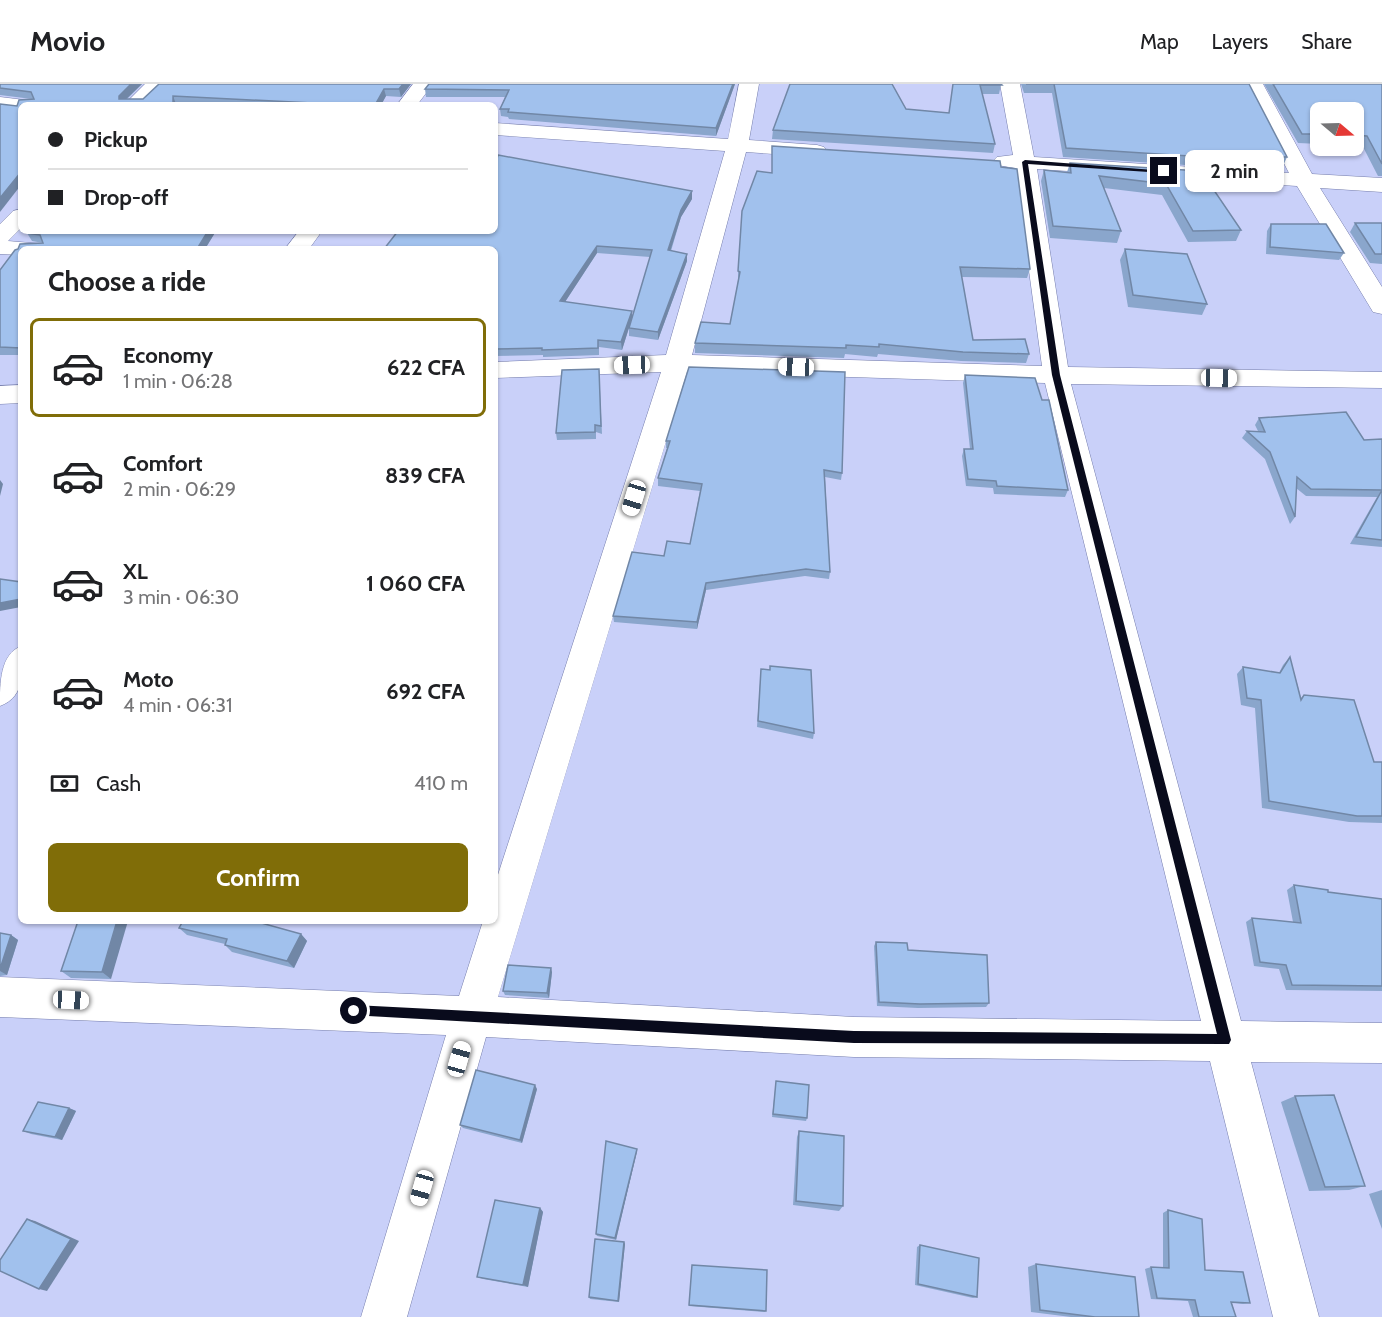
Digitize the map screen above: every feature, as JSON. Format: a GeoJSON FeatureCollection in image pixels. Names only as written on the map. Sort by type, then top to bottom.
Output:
{"type":"FeatureCollection","features":[{"type":"Feature","properties":{"kind":"street"},"geometry":{"type":"LineString","coordinates":[[137,102],[156,84]]}},
{"type":"Feature","properties":{"kind":"street"},"geometry":{"type":"LineString","coordinates":[[408,102],[423,84]]}},
{"type":"Feature","properties":{"kind":"street"},"geometry":{"type":"LineString","coordinates":[[384,1317],[472,1016],[677,363],[737,147],[749,84]]}},
{"type":"Feature","properties":{"kind":"street"},"geometry":{"type":"LineString","coordinates":[[1010,84],[1025,162],[1056,375],[1296,1317]]}},
{"type":"Feature","properties":{"kind":"street"},"geometry":{"type":"LineString","coordinates":[[1253,84],[1304,180],[1382,306]]}},
{"type":"Feature","properties":{"kind":"street"},"geometry":{"type":"LineString","coordinates":[[0,103],[18,104]]}},
{"type":"Feature","properties":{"kind":"street"},"geometry":{"type":"LineString","coordinates":[[498,129],[833,152]]}},
{"type":"Feature","properties":{"kind":"street"},"geometry":{"type":"LineString","coordinates":[[989,160],[1382,185]]}},
{"type":"Feature","properties":{"kind":"street"},"geometry":{"type":"LineString","coordinates":[[0,236],[18,219]]}},
{"type":"Feature","properties":{"kind":"street"},"geometry":{"type":"LineString","coordinates":[[299,246],[309,234]]}},
{"type":"Feature","properties":{"kind":"street"},"geometry":{"type":"LineString","coordinates":[[0,246],[18,248]]}},
{"type":"Feature","properties":{"kind":"street"},"geometry":{"type":"LineString","coordinates":[[498,370],[677,363],[1056,375],[1382,380]]}},
{"type":"Feature","properties":{"kind":"street"},"geometry":{"type":"LineString","coordinates":[[0,395],[18,394]]}},
{"type":"Feature","properties":{"kind":"street"},"geometry":{"type":"LineString","coordinates":[[0,692],[18,664]]}},
{"type":"Feature","properties":{"kind":"street"},"geometry":{"type":"LineString","coordinates":[[0,997],[472,1016],[854,1037],[1382,1043]]}},
{"type":"Feature","properties":{"kind":"building"},"geometry":{"type":"Polygon","coordinates":[[[0,84],[131,84],[119,96],[119,99],[143,99],[159,84],[403,84],[399,89],[384,89],[377,102],[292,102],[173,96],[173,102],[18,102],[19,100],[34,99],[31,92],[0,88],[0,84]]]}},
{"type":"Feature","properties":{"kind":"building"},"geometry":{"type":"Polygon","coordinates":[[[429,84],[733,84],[716,128],[508,112],[509,109],[500,109],[509,90],[425,89],[429,84]]]}},
{"type":"Feature","properties":{"kind":"building"},"geometry":{"type":"Polygon","coordinates":[[[790,84],[892,84],[906,109],[949,113],[953,84],[1001,84],[980,85],[995,144],[773,130],[790,84]]]}},
{"type":"Feature","properties":{"kind":"building"},"geometry":{"type":"Polygon","coordinates":[[[1054,84],[1249,84],[1287,157],[1188,154],[1189,156],[1066,148],[1054,84]]]}},
{"type":"Feature","properties":{"kind":"building"},"geometry":{"type":"Polygon","coordinates":[[[1273,84],[1382,84],[1382,164],[1367,136],[1364,136],[1364,102],[1310,102],[1310,134],[1302,134],[1273,84]]]}},
{"type":"Feature","properties":{"kind":"building"},"geometry":{"type":"Polygon","coordinates":[[[18,103],[18,176],[0,198],[0,104],[17,106],[18,103]]]}},
{"type":"Feature","properties":{"kind":"building"},"geometry":{"type":"Polygon","coordinates":[[[772,146],[1000,161],[1001,167],[1017,169],[1030,269],[960,267],[973,340],[1025,339],[1029,354],[963,352],[879,344],[879,347],[846,345],[846,348],[695,343],[701,322],[730,324],[740,272],[738,271],[742,211],[757,171],[772,173],[772,146]]]}},
{"type":"Feature","properties":{"kind":"building"},"geometry":{"type":"Polygon","coordinates":[[[498,155],[692,191],[681,210],[668,250],[687,254],[658,332],[629,328],[652,250],[597,246],[560,301],[632,311],[621,342],[598,340],[598,348],[498,349],[498,246],[386,246],[396,234],[498,234],[498,155]]]}},
{"type":"Feature","properties":{"kind":"building"},"geometry":{"type":"Polygon","coordinates":[[[1070,163],[1201,171],[1241,230],[1193,231],[1166,184],[1099,176],[1121,231],[1053,226],[1044,170],[1071,173],[1070,163]]]}},
{"type":"Feature","properties":{"kind":"building"},"geometry":{"type":"Polygon","coordinates":[[[1355,223],[1382,223],[1382,254],[1375,254],[1355,223]]]}},
{"type":"Feature","properties":{"kind":"building"},"geometry":{"type":"Polygon","coordinates":[[[1271,224],[1326,224],[1344,253],[1270,247],[1271,224]]]}},
{"type":"Feature","properties":{"kind":"building"},"geometry":{"type":"Polygon","coordinates":[[[34,234],[206,234],[199,246],[19,246],[20,244],[43,243],[40,235],[34,234]]]}},
{"type":"Feature","properties":{"kind":"building"},"geometry":{"type":"Polygon","coordinates":[[[18,249],[18,348],[0,347],[0,270],[18,249]]]}},
{"type":"Feature","properties":{"kind":"building"},"geometry":{"type":"Polygon","coordinates":[[[1125,249],[1187,254],[1207,304],[1133,295],[1125,249]]]}},
{"type":"Feature","properties":{"kind":"building"},"geometry":{"type":"Polygon","coordinates":[[[689,367],[845,372],[842,473],[824,470],[830,572],[806,569],[706,583],[697,622],[613,616],[632,552],[664,556],[667,541],[690,544],[702,484],[658,478],[670,441],[666,441],[689,367]]]}},
{"type":"Feature","properties":{"kind":"building"},"geometry":{"type":"Polygon","coordinates":[[[599,369],[601,426],[595,425],[595,432],[556,433],[562,370],[599,369]]]}},
{"type":"Feature","properties":{"kind":"building"},"geometry":{"type":"Polygon","coordinates":[[[965,375],[1035,378],[1042,400],[1049,400],[1068,490],[997,486],[996,481],[968,479],[964,449],[973,449],[965,375]]]}},
{"type":"Feature","properties":{"kind":"building"},"geometry":{"type":"Polygon","coordinates":[[[1346,412],[1364,440],[1382,439],[1382,490],[1311,489],[1297,477],[1295,517],[1270,452],[1247,431],[1265,432],[1259,418],[1346,412]]]}},
{"type":"Feature","properties":{"kind":"building"},"geometry":{"type":"Polygon","coordinates":[[[1382,490],[1382,540],[1356,537],[1382,490]]]}},
{"type":"Feature","properties":{"kind":"building"},"geometry":{"type":"Polygon","coordinates":[[[0,579],[18,582],[18,600],[0,603],[0,579]]]}},
{"type":"Feature","properties":{"kind":"building"},"geometry":{"type":"Polygon","coordinates":[[[1290,657],[1301,700],[1304,695],[1354,700],[1374,762],[1382,762],[1382,816],[1357,816],[1269,801],[1261,700],[1247,698],[1243,667],[1280,673],[1290,657]]]}},
{"type":"Feature","properties":{"kind":"building"},"geometry":{"type":"Polygon","coordinates":[[[770,666],[811,670],[814,733],[758,721],[761,669],[770,670],[770,666]]]}},
{"type":"Feature","properties":{"kind":"building"},"geometry":{"type":"Polygon","coordinates":[[[1294,885],[1382,899],[1382,986],[1292,985],[1286,965],[1260,962],[1252,918],[1301,923],[1294,885]]]}},
{"type":"Feature","properties":{"kind":"building"},"geometry":{"type":"Polygon","coordinates":[[[77,924],[116,924],[102,972],[61,971],[77,924]]]}},
{"type":"Feature","properties":{"kind":"building"},"geometry":{"type":"Polygon","coordinates":[[[181,924],[265,924],[301,934],[287,961],[225,945],[227,939],[179,928],[181,924]]]}},
{"type":"Feature","properties":{"kind":"building"},"geometry":{"type":"Polygon","coordinates":[[[0,933],[11,935],[0,969],[0,933]]]}},
{"type":"Feature","properties":{"kind":"building"},"geometry":{"type":"Polygon","coordinates":[[[876,942],[907,943],[908,950],[987,955],[989,1003],[879,1002],[876,942]]]}},
{"type":"Feature","properties":{"kind":"building"},"geometry":{"type":"Polygon","coordinates":[[[508,965],[551,968],[547,993],[503,991],[508,965]]]}},
{"type":"Feature","properties":{"kind":"building"},"geometry":{"type":"Polygon","coordinates":[[[476,1070],[535,1085],[520,1140],[460,1125],[476,1070]]]}},
{"type":"Feature","properties":{"kind":"building"},"geometry":{"type":"Polygon","coordinates":[[[776,1081],[809,1085],[807,1118],[773,1114],[776,1081]]]}},
{"type":"Feature","properties":{"kind":"building"},"geometry":{"type":"Polygon","coordinates":[[[1334,1095],[1365,1186],[1325,1187],[1295,1096],[1334,1095]]]}},
{"type":"Feature","properties":{"kind":"building"},"geometry":{"type":"Polygon","coordinates":[[[38,1102],[69,1108],[55,1137],[23,1131],[38,1102]]]}},
{"type":"Feature","properties":{"kind":"building"},"geometry":{"type":"Polygon","coordinates":[[[799,1131],[844,1136],[843,1206],[796,1201],[799,1131]]]}},
{"type":"Feature","properties":{"kind":"building"},"geometry":{"type":"Polygon","coordinates":[[[606,1141],[637,1149],[615,1238],[596,1234],[606,1141]]]}},
{"type":"Feature","properties":{"kind":"building"},"geometry":{"type":"Polygon","coordinates":[[[495,1200],[540,1208],[523,1285],[477,1277],[495,1200]]]}},
{"type":"Feature","properties":{"kind":"building"},"geometry":{"type":"Polygon","coordinates":[[[1168,1210],[1202,1219],[1205,1270],[1243,1272],[1250,1303],[1231,1302],[1236,1317],[1199,1317],[1195,1300],[1157,1298],[1151,1267],[1169,1268],[1168,1210]]]}},
{"type":"Feature","properties":{"kind":"building"},"geometry":{"type":"Polygon","coordinates":[[[27,1219],[71,1239],[39,1289],[0,1271],[0,1260],[27,1219]]]}},
{"type":"Feature","properties":{"kind":"building"},"geometry":{"type":"Polygon","coordinates":[[[595,1239],[624,1242],[618,1301],[589,1297],[595,1239]]]}},
{"type":"Feature","properties":{"kind":"building"},"geometry":{"type":"Polygon","coordinates":[[[920,1245],[979,1258],[977,1297],[918,1284],[920,1245]]]}},
{"type":"Feature","properties":{"kind":"building"},"geometry":{"type":"Polygon","coordinates":[[[1036,1264],[1135,1277],[1139,1317],[1095,1317],[1040,1310],[1036,1264]]]}},
{"type":"Feature","properties":{"kind":"building"},"geometry":{"type":"Polygon","coordinates":[[[692,1265],[767,1270],[766,1311],[689,1305],[692,1265]]]}},
{"type":"Feature","properties":{"kind":"route"},"geometry":{"type":"LineString","coordinates":[[354,1011],[854,1037],[1225,1040],[1056,375],[1025,162],[1164,171]]}}]}
